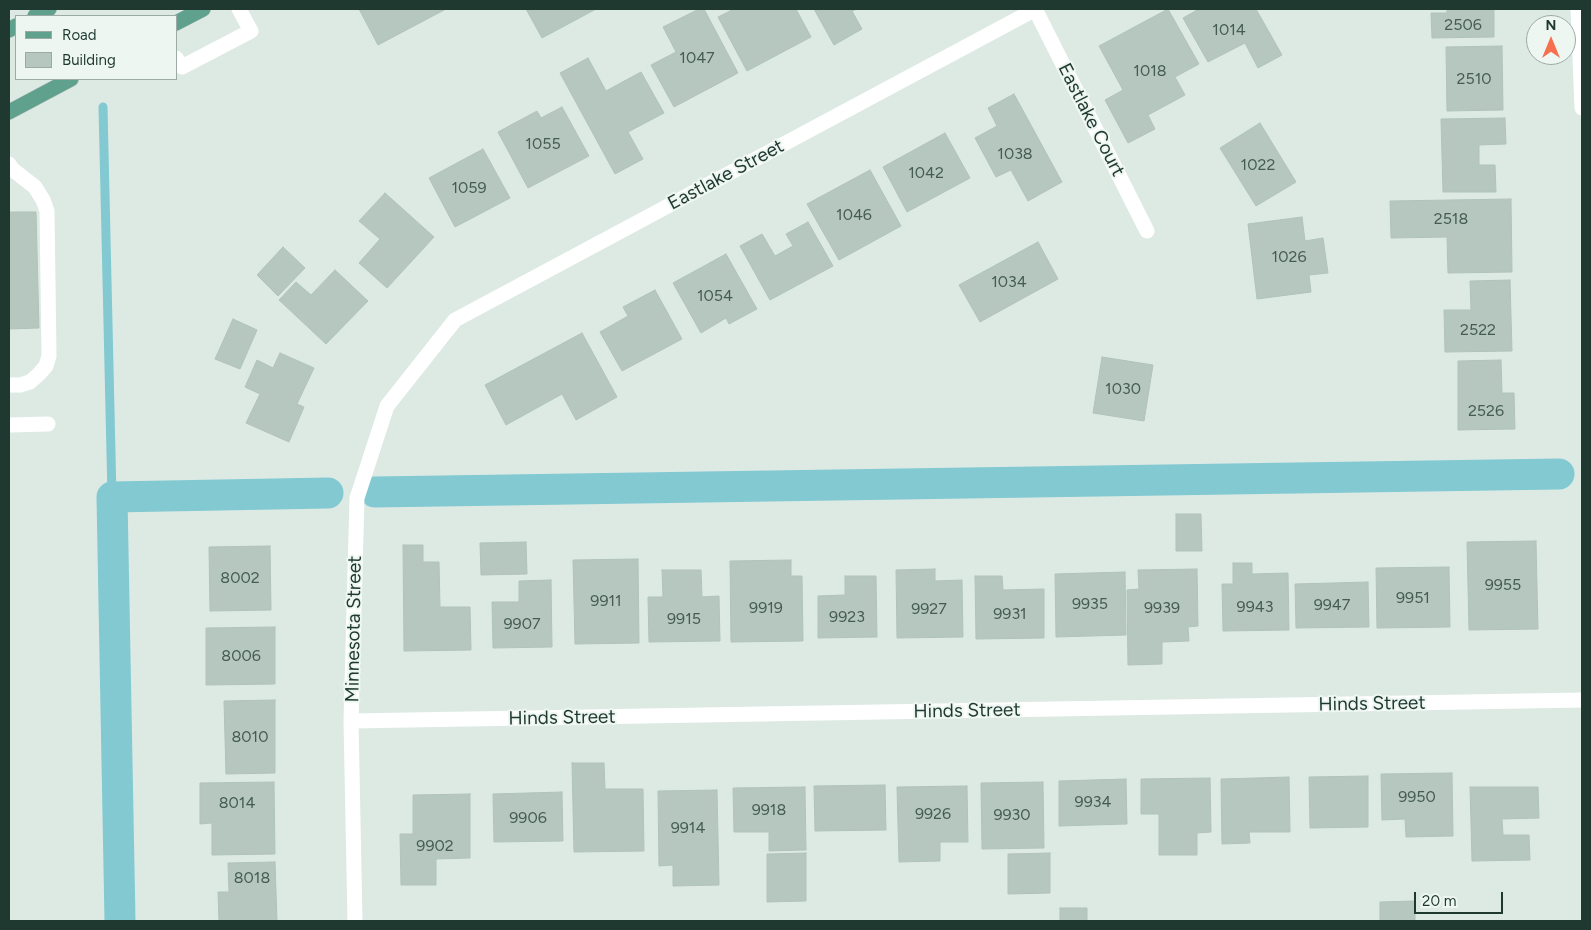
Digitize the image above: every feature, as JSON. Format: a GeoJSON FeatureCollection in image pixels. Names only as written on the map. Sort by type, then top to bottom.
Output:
{"type":"FeatureCollection","features":[{"type":"Feature","properties":{"kind":"main road"},"geometry":{"type":"LineString","coordinates":[[178,22],[203,9]]}},
{"type":"Feature","properties":{"kind":"main road"},"geometry":{"type":"LineString","coordinates":[[9,112],[69,80]]}},
{"type":"Feature","properties":{"kind":"street"},"geometry":{"type":"LineString","coordinates":[[178,61],[182,67],[251,31],[239,9]]}},
{"type":"Feature","properties":{"kind":"street","name":"Eastlake Court"},"geometry":{"type":"LineString","coordinates":[[1035,9],[1147,231]]}},
{"type":"Feature","properties":{"kind":"street","name":"Eastlake Street"},"geometry":{"type":"LineString","coordinates":[[427,355],[455,320],[1035,9]]}},
{"type":"Feature","properties":{"kind":"street"},"geometry":{"type":"LineString","coordinates":[[1578,9],[1582,108]]}},
{"type":"Feature","properties":{"kind":"street"},"geometry":{"type":"LineString","coordinates":[[9,385],[20,385],[30,382],[46,366],[49,356],[46,211],[43,200],[35,187],[10,168]]}},
{"type":"Feature","properties":{"kind":"street","name":"Minnesota Street"},"geometry":{"type":"LineString","coordinates":[[355,921],[351,721],[357,498],[387,406],[427,355]]}},
{"type":"Feature","properties":{"kind":"street"},"geometry":{"type":"LineString","coordinates":[[9,426],[48,424]]}},
{"type":"Feature","properties":{"kind":"street","name":"Hinds Street"},"geometry":{"type":"LineString","coordinates":[[351,721],[1582,700]]}},
{"type":"Feature","properties":{"kind":"building"},"geometry":{"type":"Polygon","coordinates":[[[359,9],[446,9],[378,45],[359,9]]]}},
{"type":"Feature","properties":{"kind":"building"},"geometry":{"type":"Polygon","coordinates":[[[526,9],[596,9],[542,38],[526,9]]]}},
{"type":"Feature","properties":{"kind":"building"},"geometry":{"type":"Polygon","coordinates":[[[699,9],[704,9],[738,73],[674,107],[651,65],[676,52],[663,27],[699,9]]]}},
{"type":"Feature","properties":{"kind":"building"},"geometry":{"type":"Polygon","coordinates":[[[734,9],[765,9],[766,11],[770,9],[796,9],[811,37],[747,71],[718,17],[734,9]]]}},
{"type":"Feature","properties":{"kind":"building"},"geometry":{"type":"Polygon","coordinates":[[[814,9],[857,9],[852,11],[862,29],[834,45],[814,9]]]}},
{"type":"Feature","properties":{"kind":"building"},"geometry":{"type":"Polygon","coordinates":[[[1168,9],[1199,64],[1175,77],[1185,95],[1148,115],[1155,129],[1128,143],[1105,100],[1123,90],[1099,46],[1168,9]]]}},
{"type":"Feature","properties":{"kind":"building"},"geometry":{"type":"Polygon","coordinates":[[[1199,9],[1256,9],[1282,55],[1258,68],[1245,43],[1208,62],[1183,18],[1199,9]]]}},
{"type":"Feature","properties":{"kind":"building"},"geometry":{"type":"Polygon","coordinates":[[[1447,9],[1494,9],[1494,37],[1432,38],[1431,13],[1447,13],[1447,9]]]}},
{"type":"Feature","properties":{"kind":"building"},"geometry":{"type":"Polygon","coordinates":[[[1502,46],[1503,110],[1447,111],[1446,47],[1502,46]]]}},
{"type":"Feature","properties":{"kind":"building"},"geometry":{"type":"Polygon","coordinates":[[[588,58],[606,91],[641,72],[664,113],[628,132],[643,159],[615,174],[560,73],[588,58]]]}},
{"type":"Feature","properties":{"kind":"building"},"geometry":{"type":"Polygon","coordinates":[[[1014,94],[1062,182],[1028,201],[1011,170],[996,177],[975,138],[997,126],[988,108],[1014,94]]]}},
{"type":"Feature","properties":{"kind":"building"},"geometry":{"type":"Polygon","coordinates":[[[562,107],[589,156],[528,188],[498,132],[537,111],[541,118],[562,107]]]}},
{"type":"Feature","properties":{"kind":"building"},"geometry":{"type":"Polygon","coordinates":[[[1505,118],[1506,144],[1479,145],[1479,165],[1495,165],[1496,192],[1443,192],[1441,119],[1505,118]]]}},
{"type":"Feature","properties":{"kind":"building"},"geometry":{"type":"Polygon","coordinates":[[[1260,123],[1296,182],[1256,206],[1220,148],[1260,123]]]}},
{"type":"Feature","properties":{"kind":"building"},"geometry":{"type":"Polygon","coordinates":[[[945,133],[970,178],[907,212],[883,167],[945,133]]]}},
{"type":"Feature","properties":{"kind":"building"},"geometry":{"type":"Polygon","coordinates":[[[483,149],[510,198],[455,227],[429,178],[483,149]]]}},
{"type":"Feature","properties":{"kind":"building"},"geometry":{"type":"Polygon","coordinates":[[[870,170],[901,226],[839,260],[807,204],[870,170]]]}},
{"type":"Feature","properties":{"kind":"building"},"geometry":{"type":"Polygon","coordinates":[[[385,193],[434,237],[387,288],[359,263],[380,239],[359,221],[385,193]]]}},
{"type":"Feature","properties":{"kind":"building"},"geometry":{"type":"Polygon","coordinates":[[[1511,199],[1512,272],[1448,273],[1447,237],[1391,238],[1390,201],[1511,199]]]}},
{"type":"Feature","properties":{"kind":"building"},"geometry":{"type":"Polygon","coordinates":[[[9,212],[36,212],[39,328],[9,329],[9,212]]]}},
{"type":"Feature","properties":{"kind":"building"},"geometry":{"type":"Polygon","coordinates":[[[1302,217],[1305,241],[1323,238],[1328,273],[1309,275],[1311,292],[1257,299],[1248,224],[1302,217]]]}},
{"type":"Feature","properties":{"kind":"building"},"geometry":{"type":"Polygon","coordinates":[[[808,222],[833,266],[770,300],[740,246],[762,234],[775,256],[793,246],[786,234],[808,222]]]}},
{"type":"Feature","properties":{"kind":"building"},"geometry":{"type":"Polygon","coordinates":[[[1038,242],[1058,279],[980,322],[959,285],[1038,242]]]}},
{"type":"Feature","properties":{"kind":"building"},"geometry":{"type":"Polygon","coordinates":[[[283,247],[305,268],[278,296],[257,275],[283,247]]]}},
{"type":"Feature","properties":{"kind":"building"},"geometry":{"type":"Polygon","coordinates":[[[726,254],[757,309],[729,324],[726,318],[701,333],[673,283],[726,254]]]}},
{"type":"Feature","properties":{"kind":"building"},"geometry":{"type":"Polygon","coordinates":[[[335,270],[368,301],[326,344],[279,300],[296,282],[311,295],[335,270]]]}},
{"type":"Feature","properties":{"kind":"building"},"geometry":{"type":"Polygon","coordinates":[[[1510,280],[1512,351],[1445,352],[1444,310],[1471,310],[1470,281],[1510,280]]]}},
{"type":"Feature","properties":{"kind":"building"},"geometry":{"type":"Polygon","coordinates":[[[655,290],[682,339],[622,371],[600,332],[628,316],[623,307],[655,290]]]}},
{"type":"Feature","properties":{"kind":"building"},"geometry":{"type":"Polygon","coordinates":[[[233,319],[257,330],[240,369],[215,359],[233,319]]]}},
{"type":"Feature","properties":{"kind":"building"},"geometry":{"type":"Polygon","coordinates":[[[582,333],[617,397],[576,420],[562,394],[506,425],[485,385],[582,333]]]}},
{"type":"Feature","properties":{"kind":"building"},"geometry":{"type":"Polygon","coordinates":[[[280,353],[314,368],[297,404],[304,407],[289,442],[246,423],[260,394],[245,387],[257,360],[273,368],[280,353]]]}},
{"type":"Feature","properties":{"kind":"building"},"geometry":{"type":"Polygon","coordinates":[[[1102,357],[1153,365],[1144,421],[1093,413],[1102,357]]]}},
{"type":"Feature","properties":{"kind":"building"},"geometry":{"type":"Polygon","coordinates":[[[1501,360],[1502,393],[1514,393],[1515,429],[1458,430],[1458,361],[1501,360]]]}},
{"type":"Feature","properties":{"kind":"building"},"geometry":{"type":"Polygon","coordinates":[[[1176,514],[1201,514],[1202,551],[1176,551],[1176,514]]]}},
{"type":"Feature","properties":{"kind":"building"},"geometry":{"type":"Polygon","coordinates":[[[1536,541],[1538,629],[1469,630],[1467,542],[1536,541]]]}},
{"type":"Feature","properties":{"kind":"building"},"geometry":{"type":"Polygon","coordinates":[[[526,542],[527,574],[481,575],[480,543],[526,542]]]}},
{"type":"Feature","properties":{"kind":"building"},"geometry":{"type":"Polygon","coordinates":[[[403,545],[423,545],[423,562],[439,562],[440,607],[470,607],[471,650],[404,651],[403,545]]]}},
{"type":"Feature","properties":{"kind":"building"},"geometry":{"type":"Polygon","coordinates":[[[270,546],[271,610],[210,611],[209,547],[270,546]]]}},
{"type":"Feature","properties":{"kind":"building"},"geometry":{"type":"Polygon","coordinates":[[[638,559],[639,643],[575,644],[573,560],[638,559]]]}},
{"type":"Feature","properties":{"kind":"building"},"geometry":{"type":"Polygon","coordinates":[[[791,560],[791,576],[802,576],[803,641],[731,642],[730,561],[791,560]]]}},
{"type":"Feature","properties":{"kind":"building"},"geometry":{"type":"Polygon","coordinates":[[[1233,563],[1252,563],[1252,574],[1288,573],[1289,630],[1223,631],[1222,584],[1233,584],[1233,563]]]}},
{"type":"Feature","properties":{"kind":"building"},"geometry":{"type":"Polygon","coordinates":[[[1449,567],[1450,627],[1377,628],[1376,568],[1449,567]]]}},
{"type":"Feature","properties":{"kind":"building"},"geometry":{"type":"Polygon","coordinates":[[[935,569],[935,581],[962,580],[963,637],[897,638],[896,570],[935,569]]]}},
{"type":"Feature","properties":{"kind":"building"},"geometry":{"type":"Polygon","coordinates":[[[1197,569],[1198,626],[1188,627],[1189,641],[1162,642],[1162,664],[1128,665],[1127,590],[1139,589],[1138,570],[1197,569]]]}},
{"type":"Feature","properties":{"kind":"building"},"geometry":{"type":"Polygon","coordinates":[[[662,570],[701,570],[702,597],[719,596],[720,641],[649,642],[648,597],[663,597],[662,570]]]}},
{"type":"Feature","properties":{"kind":"building"},"geometry":{"type":"Polygon","coordinates":[[[1125,572],[1126,635],[1056,637],[1055,574],[1125,572]]]}},
{"type":"Feature","properties":{"kind":"building"},"geometry":{"type":"Polygon","coordinates":[[[845,576],[876,576],[877,637],[818,638],[818,596],[845,595],[845,576]]]}},
{"type":"Feature","properties":{"kind":"building"},"geometry":{"type":"Polygon","coordinates":[[[975,576],[1002,576],[1003,590],[1044,589],[1044,638],[976,639],[975,576]]]}},
{"type":"Feature","properties":{"kind":"building"},"geometry":{"type":"Polygon","coordinates":[[[551,580],[552,647],[493,648],[492,602],[519,602],[519,581],[551,580]]]}},
{"type":"Feature","properties":{"kind":"building"},"geometry":{"type":"Polygon","coordinates":[[[1368,582],[1369,627],[1296,628],[1295,584],[1368,582]]]}},
{"type":"Feature","properties":{"kind":"building"},"geometry":{"type":"Polygon","coordinates":[[[275,627],[275,684],[206,685],[206,628],[275,627]]]}},
{"type":"Feature","properties":{"kind":"building"},"geometry":{"type":"Polygon","coordinates":[[[275,700],[275,773],[226,774],[224,701],[275,700]]]}},
{"type":"Feature","properties":{"kind":"building"},"geometry":{"type":"Polygon","coordinates":[[[572,763],[604,763],[605,789],[643,789],[644,851],[574,852],[572,763]]]}},
{"type":"Feature","properties":{"kind":"building"},"geometry":{"type":"Polygon","coordinates":[[[1452,773],[1453,836],[1406,837],[1405,819],[1382,820],[1381,774],[1452,773]]]}},
{"type":"Feature","properties":{"kind":"building"},"geometry":{"type":"Polygon","coordinates":[[[1368,776],[1368,827],[1310,828],[1309,777],[1368,776]]]}},
{"type":"Feature","properties":{"kind":"building"},"geometry":{"type":"Polygon","coordinates":[[[1289,777],[1290,832],[1249,832],[1250,843],[1222,844],[1221,779],[1289,777]]]}},
{"type":"Feature","properties":{"kind":"building"},"geometry":{"type":"Polygon","coordinates":[[[1210,778],[1211,832],[1197,833],[1197,855],[1159,855],[1159,814],[1141,814],[1141,779],[1210,778]]]}},
{"type":"Feature","properties":{"kind":"building"},"geometry":{"type":"Polygon","coordinates":[[[1126,779],[1127,824],[1059,826],[1059,781],[1126,779]]]}},
{"type":"Feature","properties":{"kind":"building"},"geometry":{"type":"Polygon","coordinates":[[[274,782],[275,854],[212,855],[212,823],[200,824],[200,783],[274,782]]]}},
{"type":"Feature","properties":{"kind":"building"},"geometry":{"type":"Polygon","coordinates":[[[1043,782],[1044,848],[982,849],[981,783],[1043,782]]]}},
{"type":"Feature","properties":{"kind":"building"},"geometry":{"type":"Polygon","coordinates":[[[885,785],[886,830],[815,831],[814,786],[885,785]]]}},
{"type":"Feature","properties":{"kind":"building"},"geometry":{"type":"Polygon","coordinates":[[[967,786],[968,842],[940,842],[940,861],[899,862],[897,787],[967,786]]]}},
{"type":"Feature","properties":{"kind":"building"},"geometry":{"type":"Polygon","coordinates":[[[805,787],[806,850],[769,851],[769,832],[734,832],[733,788],[805,787]]]}},
{"type":"Feature","properties":{"kind":"building"},"geometry":{"type":"Polygon","coordinates":[[[1470,787],[1538,787],[1539,818],[1502,819],[1503,835],[1529,835],[1530,860],[1472,861],[1470,787]]]}},
{"type":"Feature","properties":{"kind":"building"},"geometry":{"type":"Polygon","coordinates":[[[717,790],[719,885],[673,886],[673,865],[659,866],[658,791],[717,790]]]}},
{"type":"Feature","properties":{"kind":"building"},"geometry":{"type":"Polygon","coordinates":[[[562,792],[563,841],[494,842],[493,794],[562,792]]]}},
{"type":"Feature","properties":{"kind":"building"},"geometry":{"type":"Polygon","coordinates":[[[470,794],[470,858],[436,859],[436,885],[401,885],[400,834],[413,834],[413,795],[470,794]]]}},
{"type":"Feature","properties":{"kind":"building"},"geometry":{"type":"Polygon","coordinates":[[[806,853],[806,901],[767,902],[767,854],[806,853]]]}},
{"type":"Feature","properties":{"kind":"building"},"geometry":{"type":"Polygon","coordinates":[[[1050,853],[1050,893],[1008,894],[1008,854],[1050,853]]]}},
{"type":"Feature","properties":{"kind":"building"},"geometry":{"type":"Polygon","coordinates":[[[275,862],[277,921],[219,921],[218,892],[229,892],[228,863],[275,862]]]}},
{"type":"Feature","properties":{"kind":"building"},"geometry":{"type":"Polygon","coordinates":[[[1415,901],[1415,921],[1380,921],[1380,902],[1415,901]]]}},
{"type":"Feature","properties":{"kind":"building"},"geometry":{"type":"Polygon","coordinates":[[[1060,908],[1087,908],[1087,921],[1060,921],[1060,908]]]}},
{"type":"Feature","properties":{"kind":"waterway"},"geometry":{"type":"LineString","coordinates":[[103,107],[112,497]]}},
{"type":"Feature","properties":{"kind":"waterway"},"geometry":{"type":"LineString","coordinates":[[375,492],[1559,474]]}},
{"type":"Feature","properties":{"kind":"waterway"},"geometry":{"type":"LineString","coordinates":[[120,921],[112,497],[328,493]]}}]}
